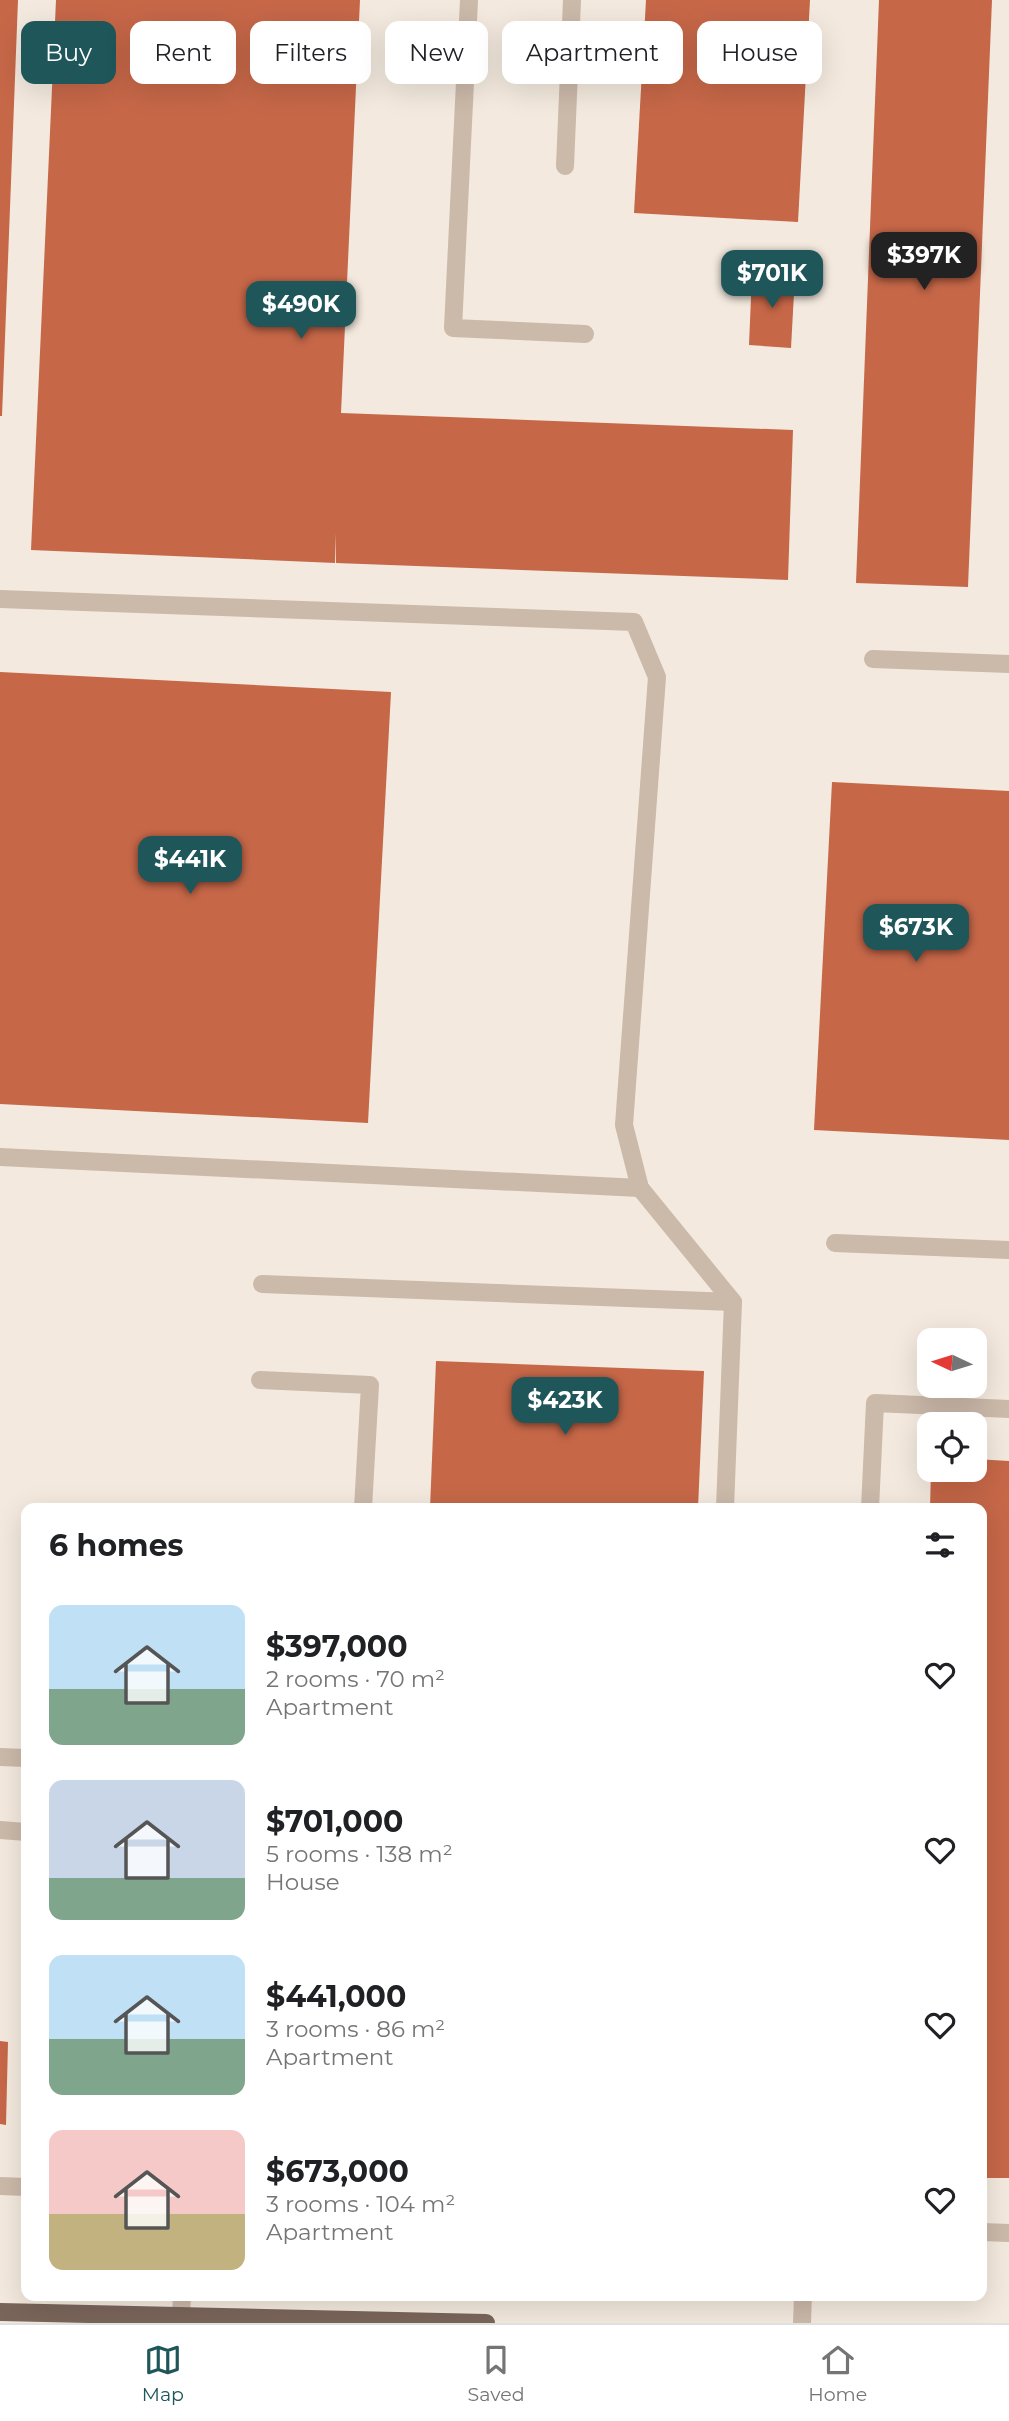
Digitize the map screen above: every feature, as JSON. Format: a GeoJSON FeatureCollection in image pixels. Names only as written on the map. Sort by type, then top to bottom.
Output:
{"type":"FeatureCollection","features":[{"type":"Feature","properties":{"kind":"main road"},"geometry":{"type":"LineString","coordinates":[[0,2312],[486,2323]]}},
{"type":"Feature","properties":{"kind":"lane"},"geometry":{"type":"LineString","coordinates":[[469,0],[453,328],[584,334]]}},
{"type":"Feature","properties":{"kind":"lane"},"geometry":{"type":"LineString","coordinates":[[565,166],[572,0]]}},
{"type":"Feature","properties":{"kind":"lane"},"geometry":{"type":"LineString","coordinates":[[0,599],[634,622],[657,677],[624,1125],[640,1188],[733,1302],[725,1503]]}},
{"type":"Feature","properties":{"kind":"lane"},"geometry":{"type":"LineString","coordinates":[[873,659],[1009,664]]}},
{"type":"Feature","properties":{"kind":"lane"},"geometry":{"type":"LineString","coordinates":[[0,1157],[640,1188]]}},
{"type":"Feature","properties":{"kind":"lane"},"geometry":{"type":"LineString","coordinates":[[835,1243],[1009,1250]]}},
{"type":"Feature","properties":{"kind":"lane"},"geometry":{"type":"LineString","coordinates":[[262,1284],[733,1302]]}},
{"type":"Feature","properties":{"kind":"lane"},"geometry":{"type":"LineString","coordinates":[[260,1380],[370,1385],[362,1503]]}},
{"type":"Feature","properties":{"kind":"lane"},"geometry":{"type":"LineString","coordinates":[[870,1503],[875,1404],[1009,1409]]}},
{"type":"Feature","properties":{"kind":"lane"},"geometry":{"type":"LineString","coordinates":[[0,1757],[21,1758]]}},
{"type":"Feature","properties":{"kind":"lane"},"geometry":{"type":"LineString","coordinates":[[0,1830],[21,1832]]}},
{"type":"Feature","properties":{"kind":"lane"},"geometry":{"type":"LineString","coordinates":[[0,2186],[21,2187]]}},
{"type":"Feature","properties":{"kind":"lane"},"geometry":{"type":"LineString","coordinates":[[987,2232],[1009,2233]]}},
{"type":"Feature","properties":{"kind":"lane"},"geometry":{"type":"LineString","coordinates":[[181,2315],[182,2301]]}},
{"type":"Feature","properties":{"kind":"lane"},"geometry":{"type":"LineString","coordinates":[[802,2323],[803,2301]]}},
{"type":"Feature","properties":{"kind":"building"},"geometry":{"type":"Polygon","coordinates":[[[0,0],[18,0],[2,416],[0,416],[0,0]]]}},
{"type":"Feature","properties":{"kind":"building"},"geometry":{"type":"Polygon","coordinates":[[[56,0],[360,0],[359,21],[250,21],[250,84],[356,84],[341,413],[793,430],[788,580],[336,563],[336,533],[335,563],[31,550],[52,84],[116,84],[116,21],[55,21],[56,0]]]}},
{"type":"Feature","properties":{"kind":"building"},"geometry":{"type":"Polygon","coordinates":[[[646,0],[810,0],[809,21],[697,21],[697,84],[805,84],[798,222],[634,213],[641,84],[683,84],[683,21],[645,21],[646,0]]]}},
{"type":"Feature","properties":{"kind":"building"},"geometry":{"type":"Polygon","coordinates":[[[879,0],[992,0],[968,587],[856,583],[879,0]]]}},
{"type":"Feature","properties":{"kind":"building"},"geometry":{"type":"Polygon","coordinates":[[[752,274],[795,275],[791,348],[749,345],[752,274]]]}},
{"type":"Feature","properties":{"kind":"building"},"geometry":{"type":"Polygon","coordinates":[[[0,672],[391,692],[368,1123],[0,1104],[0,672]]]}},
{"type":"Feature","properties":{"kind":"building"},"geometry":{"type":"Polygon","coordinates":[[[832,782],[1009,791],[1009,1140],[814,1130],[832,782]]]}},
{"type":"Feature","properties":{"kind":"building"},"geometry":{"type":"Polygon","coordinates":[[[436,1361],[704,1371],[698,1503],[430,1503],[436,1361]]]}},
{"type":"Feature","properties":{"kind":"building"},"geometry":{"type":"Polygon","coordinates":[[[987,1460],[1009,1461],[1009,2178],[987,2178],[987,1503],[930,1503],[931,1482],[987,1482],[987,1460]]]}},
{"type":"Feature","properties":{"kind":"building"},"geometry":{"type":"Polygon","coordinates":[[[0,2041],[8,2042],[6,2125],[0,2124],[0,2041]]]}}]}
